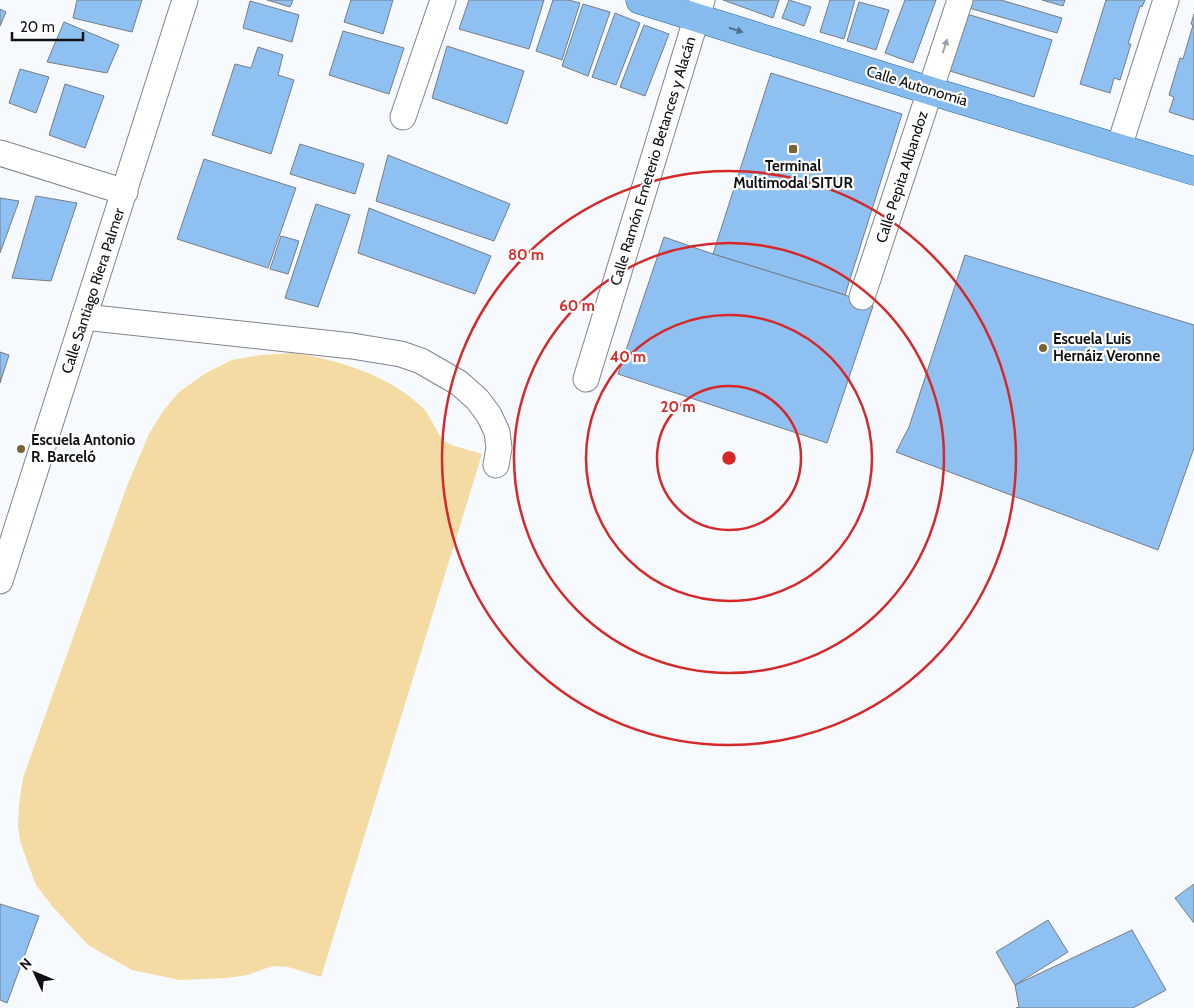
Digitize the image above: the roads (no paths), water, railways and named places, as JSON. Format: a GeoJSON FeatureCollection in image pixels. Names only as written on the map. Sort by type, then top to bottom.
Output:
{"type":"FeatureCollection","features":[{"type":"Feature","properties":{"kind":"main road","name":"Calle Autonomía"},"geometry":{"type":"LineString","coordinates":[[640,0],[700,9],[930,91],[1194,170]]}},
{"type":"Feature","properties":{"kind":"street","name":"Calle Santiago Riera Palmer"},"geometry":{"type":"LineString","coordinates":[[0,582],[185,0]]}},
{"type":"Feature","properties":{"kind":"street"},"geometry":{"type":"LineString","coordinates":[[403,117],[443,0]]}},
{"type":"Feature","properties":{"kind":"street","name":"Calle Pepita Albandoz"},"geometry":{"type":"LineString","coordinates":[[862,297],[960,0]]}},
{"type":"Feature","properties":{"kind":"street"},"geometry":{"type":"LineString","coordinates":[[1119,147],[1166,0]]}},
{"type":"Feature","properties":{"kind":"street","name":"Calle Ramón Emeterio Betances y Alacán"},"geometry":{"type":"LineString","coordinates":[[586,379],[700,9]]}},
{"type":"Feature","properties":{"kind":"street"},"geometry":{"type":"LineString","coordinates":[[0,153],[125,192]]}},
{"type":"Feature","properties":{"kind":"street"},"geometry":{"type":"LineString","coordinates":[[84,317],[352,346],[401,354],[421,361],[452,379],[477,399],[489,415],[497,432],[499,448],[496,465]]}},
{"type":"Feature","properties":{"kind":"place","name":"Terminal Multimodal SITUR"},"geometry":{"type":"Point","coordinates":[793,149]}},
{"type":"Feature","properties":{"kind":"place","name":"Escuela Luis Hernáiz Veronne"},"geometry":{"type":"Point","coordinates":[1043,348]}},
{"type":"Feature","properties":{"kind":"place","name":"Escuela Antonio R. Barceló"},"geometry":{"type":"Point","coordinates":[21,449]}}]}
